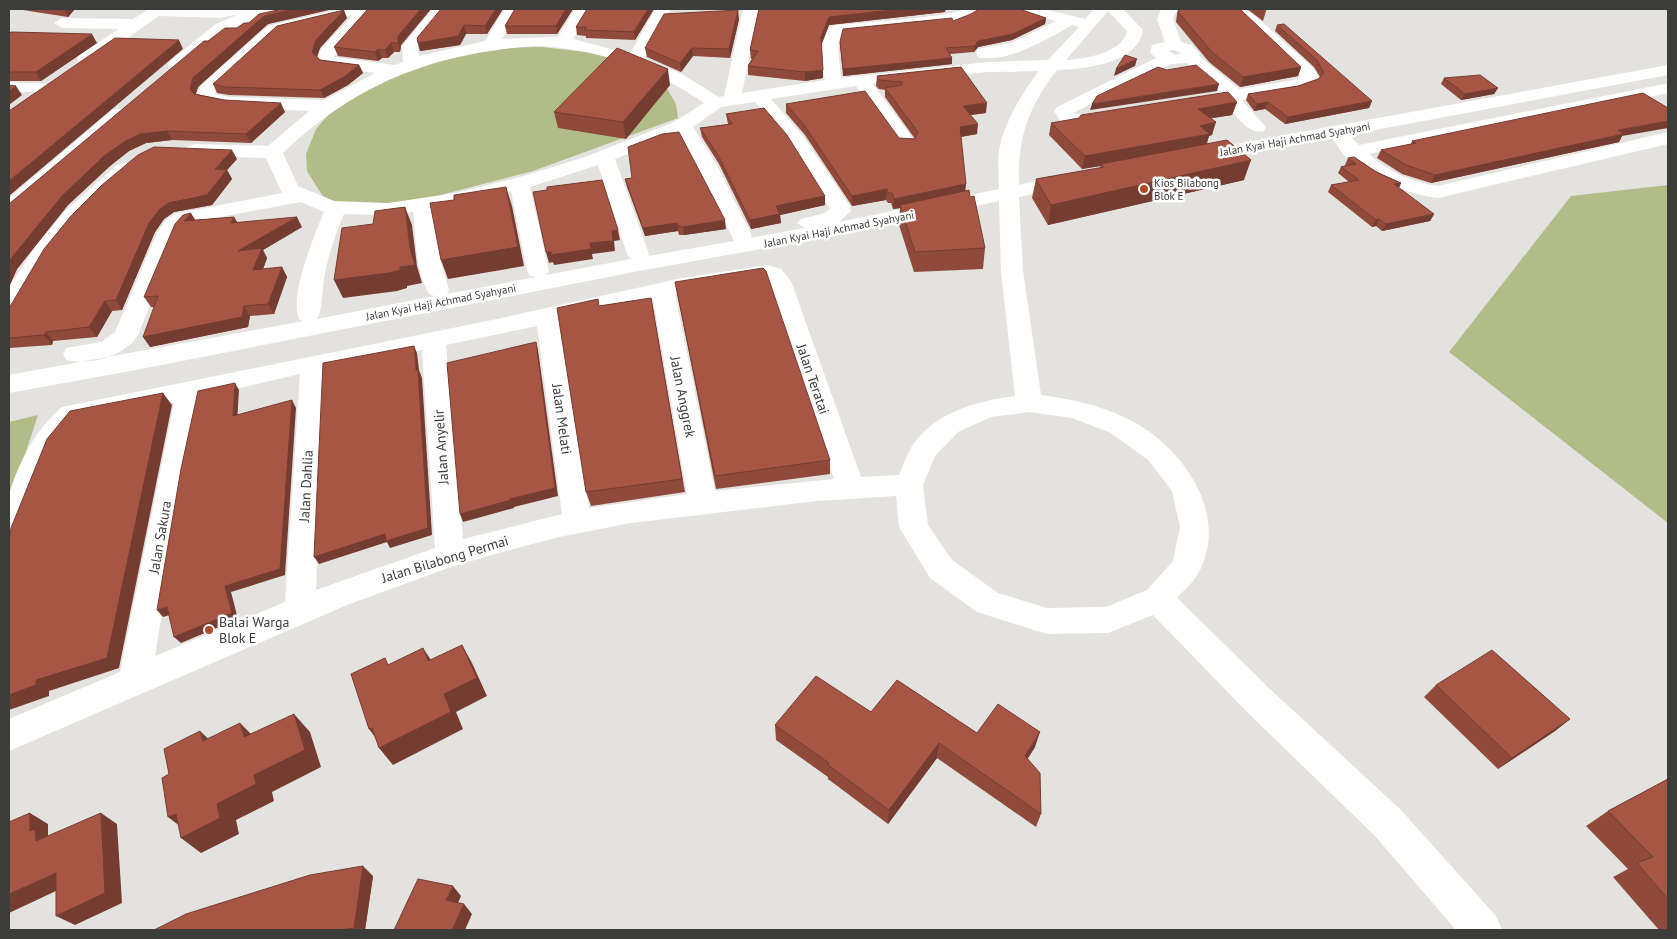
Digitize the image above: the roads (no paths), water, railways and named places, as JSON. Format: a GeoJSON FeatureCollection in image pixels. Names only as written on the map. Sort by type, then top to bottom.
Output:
{"type":"FeatureCollection","features":[{"type":"Feature","properties":{"kind":"street"},"geometry":{"type":"LineString","coordinates":[[73,68],[158,10],[220,13],[244,9]]}},
{"type":"Feature","properties":{"kind":"street"},"geometry":{"type":"LineString","coordinates":[[162,77],[222,27],[266,9]]}},
{"type":"Feature","properties":{"kind":"street"},"geometry":{"type":"LineString","coordinates":[[327,106],[229,102],[205,97],[205,94],[208,88],[274,29],[359,9]]}},
{"type":"Feature","properties":{"kind":"street"},"geometry":{"type":"LineString","coordinates":[[368,9],[327,53],[325,59],[330,62],[404,68]]}},
{"type":"Feature","properties":{"kind":"street"},"geometry":{"type":"LineString","coordinates":[[404,68],[410,46],[440,9]]}},
{"type":"Feature","properties":{"kind":"street"},"geometry":{"type":"LineString","coordinates":[[490,46],[512,9]]}},
{"type":"Feature","properties":{"kind":"street"},"geometry":{"type":"LineString","coordinates":[[563,42],[583,9]]}},
{"type":"Feature","properties":{"kind":"street"},"geometry":{"type":"LineString","coordinates":[[832,76],[832,38],[836,30],[963,16],[974,9]]}},
{"type":"Feature","properties":{"kind":"street"},"geometry":{"type":"LineString","coordinates":[[1028,9],[1091,24]]}},
{"type":"Feature","properties":{"kind":"street"},"geometry":{"type":"LineString","coordinates":[[1029,403],[1013,286],[1007,217],[1009,150],[1028,100],[1052,64],[1091,24],[1102,9]]}},
{"type":"Feature","properties":{"kind":"street"},"geometry":{"type":"LineString","coordinates":[[832,76],[861,81],[988,67],[1086,64],[1116,54],[1134,36],[1135,30],[1115,9]]}},
{"type":"Feature","properties":{"kind":"street"},"geometry":{"type":"LineString","coordinates":[[1168,50],[1165,19],[1168,10],[1174,9]]}},
{"type":"Feature","properties":{"kind":"street"},"geometry":{"type":"LineString","coordinates":[[1183,104],[1298,85],[1311,79],[1306,72],[1245,15],[1231,9]]}},
{"type":"Feature","properties":{"kind":"street"},"geometry":{"type":"LineString","coordinates":[[724,101],[751,10],[732,13]]}},
{"type":"Feature","properties":{"kind":"street"},"geometry":{"type":"LineString","coordinates":[[635,60],[666,14]]}},
{"type":"Feature","properties":{"kind":"street"},"geometry":{"type":"LineString","coordinates":[[273,152],[274,168],[285,182],[300,196],[319,205],[365,211],[422,205],[519,184],[605,158],[682,125],[724,101],[759,96],[832,76],[1009,50],[1029,44],[1069,20]]}},
{"type":"Feature","properties":{"kind":"street"},"geometry":{"type":"LineString","coordinates":[[62,23],[139,24]]}},
{"type":"Feature","properties":{"kind":"street"},"geometry":{"type":"LineString","coordinates":[[1134,36],[1168,50],[1181,60],[1190,57],[1233,96],[1256,137]]}},
{"type":"Feature","properties":{"kind":"street"},"geometry":{"type":"LineString","coordinates":[[178,149],[273,152],[327,106],[363,85],[404,68],[490,46],[563,42],[635,60],[724,101]]}},
{"type":"Feature","properties":{"kind":"street"},"geometry":{"type":"LineString","coordinates":[[1127,113],[1079,120],[1066,118],[1063,111],[1168,50]]}},
{"type":"Feature","properties":{"kind":"street","name":"Jalan Kyai Haji Achmad Syahyani"},"geometry":{"type":"LineString","coordinates":[[1180,160],[1256,137],[1300,138],[1337,132],[1640,74],[1667,84]]}},
{"type":"Feature","properties":{"kind":"street"},"geometry":{"type":"LineString","coordinates":[[23,104],[58,78]]}},
{"type":"Feature","properties":{"kind":"street"},"geometry":{"type":"LineString","coordinates":[[861,81],[906,143]]}},
{"type":"Feature","properties":{"kind":"street"},"geometry":{"type":"LineString","coordinates":[[1352,152],[1667,84]]}},
{"type":"Feature","properties":{"kind":"street"},"geometry":{"type":"LineString","coordinates":[[9,87],[44,88]]}},
{"type":"Feature","properties":{"kind":"street"},"geometry":{"type":"LineString","coordinates":[[261,324],[538,271],[741,236],[832,218],[841,211],[840,206],[796,140],[759,96]]}},
{"type":"Feature","properties":{"kind":"street"},"geometry":{"type":"LineString","coordinates":[[9,208],[131,102]]}},
{"type":"Feature","properties":{"kind":"street"},"geometry":{"type":"LineString","coordinates":[[682,125],[704,157],[741,236]]}},
{"type":"Feature","properties":{"kind":"street"},"geometry":{"type":"LineString","coordinates":[[1337,132],[1352,152],[1370,167],[1418,191],[1438,192],[1581,160],[1668,138]]}},
{"type":"Feature","properties":{"kind":"street"},"geometry":{"type":"LineString","coordinates":[[9,309],[41,253],[61,226],[92,195],[136,158]]}},
{"type":"Feature","properties":{"kind":"street"},"geometry":{"type":"LineString","coordinates":[[605,158],[638,254]]}},
{"type":"Feature","properties":{"kind":"street","name":"Jalan Kyai Haji Achmad Syahyani"},"geometry":{"type":"LineString","coordinates":[[9,384],[136,362],[639,264],[861,225],[1094,175]]}},
{"type":"Feature","properties":{"kind":"street"},"geometry":{"type":"LineString","coordinates":[[519,184],[538,271]]}},
{"type":"Feature","properties":{"kind":"street"},"geometry":{"type":"LineString","coordinates":[[9,188],[30,188]]}},
{"type":"Feature","properties":{"kind":"street"},"geometry":{"type":"LineString","coordinates":[[9,364],[101,350],[121,342],[126,335],[168,232],[173,224],[181,218],[300,196]]}},
{"type":"Feature","properties":{"kind":"street"},"geometry":{"type":"LineString","coordinates":[[422,205],[430,262],[438,290]]}},
{"type":"Feature","properties":{"kind":"street"},"geometry":{"type":"LineString","coordinates":[[308,315],[312,279],[324,236],[336,208]]}},
{"type":"Feature","properties":{"kind":"street","name":"Jalan Teratai"},"geometry":{"type":"LineString","coordinates":[[663,289],[758,272],[773,274],[780,281],[850,486]]}},
{"type":"Feature","properties":{"kind":"street"},"geometry":{"type":"LineString","coordinates":[[9,537],[38,456],[50,434],[71,413],[189,391],[312,363],[547,316],[663,289]]}},
{"type":"Feature","properties":{"kind":"street","name":"Jalan Anggrek"},"geometry":{"type":"LineString","coordinates":[[663,289],[703,504]]}},
{"type":"Feature","properties":{"kind":"street","name":"Jalan Melati"},"geometry":{"type":"LineString","coordinates":[[547,316],[577,521]]}},
{"type":"Feature","properties":{"kind":"street","name":"Jalan Anyelir"},"geometry":{"type":"LineString","coordinates":[[433,339],[450,555]]}},
{"type":"Feature","properties":{"kind":"street","name":"Jalan Dahlia"},"geometry":{"type":"LineString","coordinates":[[300,609],[312,363]]}},
{"type":"Feature","properties":{"kind":"street","name":"Jalan Sakura"},"geometry":{"type":"LineString","coordinates":[[134,683],[171,476],[189,391]]}},
{"type":"Feature","properties":{"kind":"street"},"geometry":{"type":"LineString","coordinates":[[1029,403],[1076,409],[1120,426],[1158,453],[1185,488],[1196,527],[1187,566],[1158,599],[1108,620],[1047,621],[988,603],[941,569],[914,527],[909,484],[922,451],[949,425],[986,409],[1029,403]]}},
{"type":"Feature","properties":{"kind":"street","name":"Jalan Bilabong Permai"},"geometry":{"type":"LineString","coordinates":[[9,735],[134,683],[300,609],[364,584],[450,555],[577,521],[850,486],[909,484]]}},
{"type":"Feature","properties":{"kind":"street"},"geometry":{"type":"LineString","coordinates":[[1158,599],[1259,701],[1388,823],[1482,930]]}},
{"type":"Feature","properties":{"kind":"place","name":"Kios Bilabong Blok E"},"geometry":{"type":"Point","coordinates":[1144,189]}},
{"type":"Feature","properties":{"kind":"place","name":"Balai Warga Blok E"},"geometry":{"type":"Point","coordinates":[209,630]}}]}
